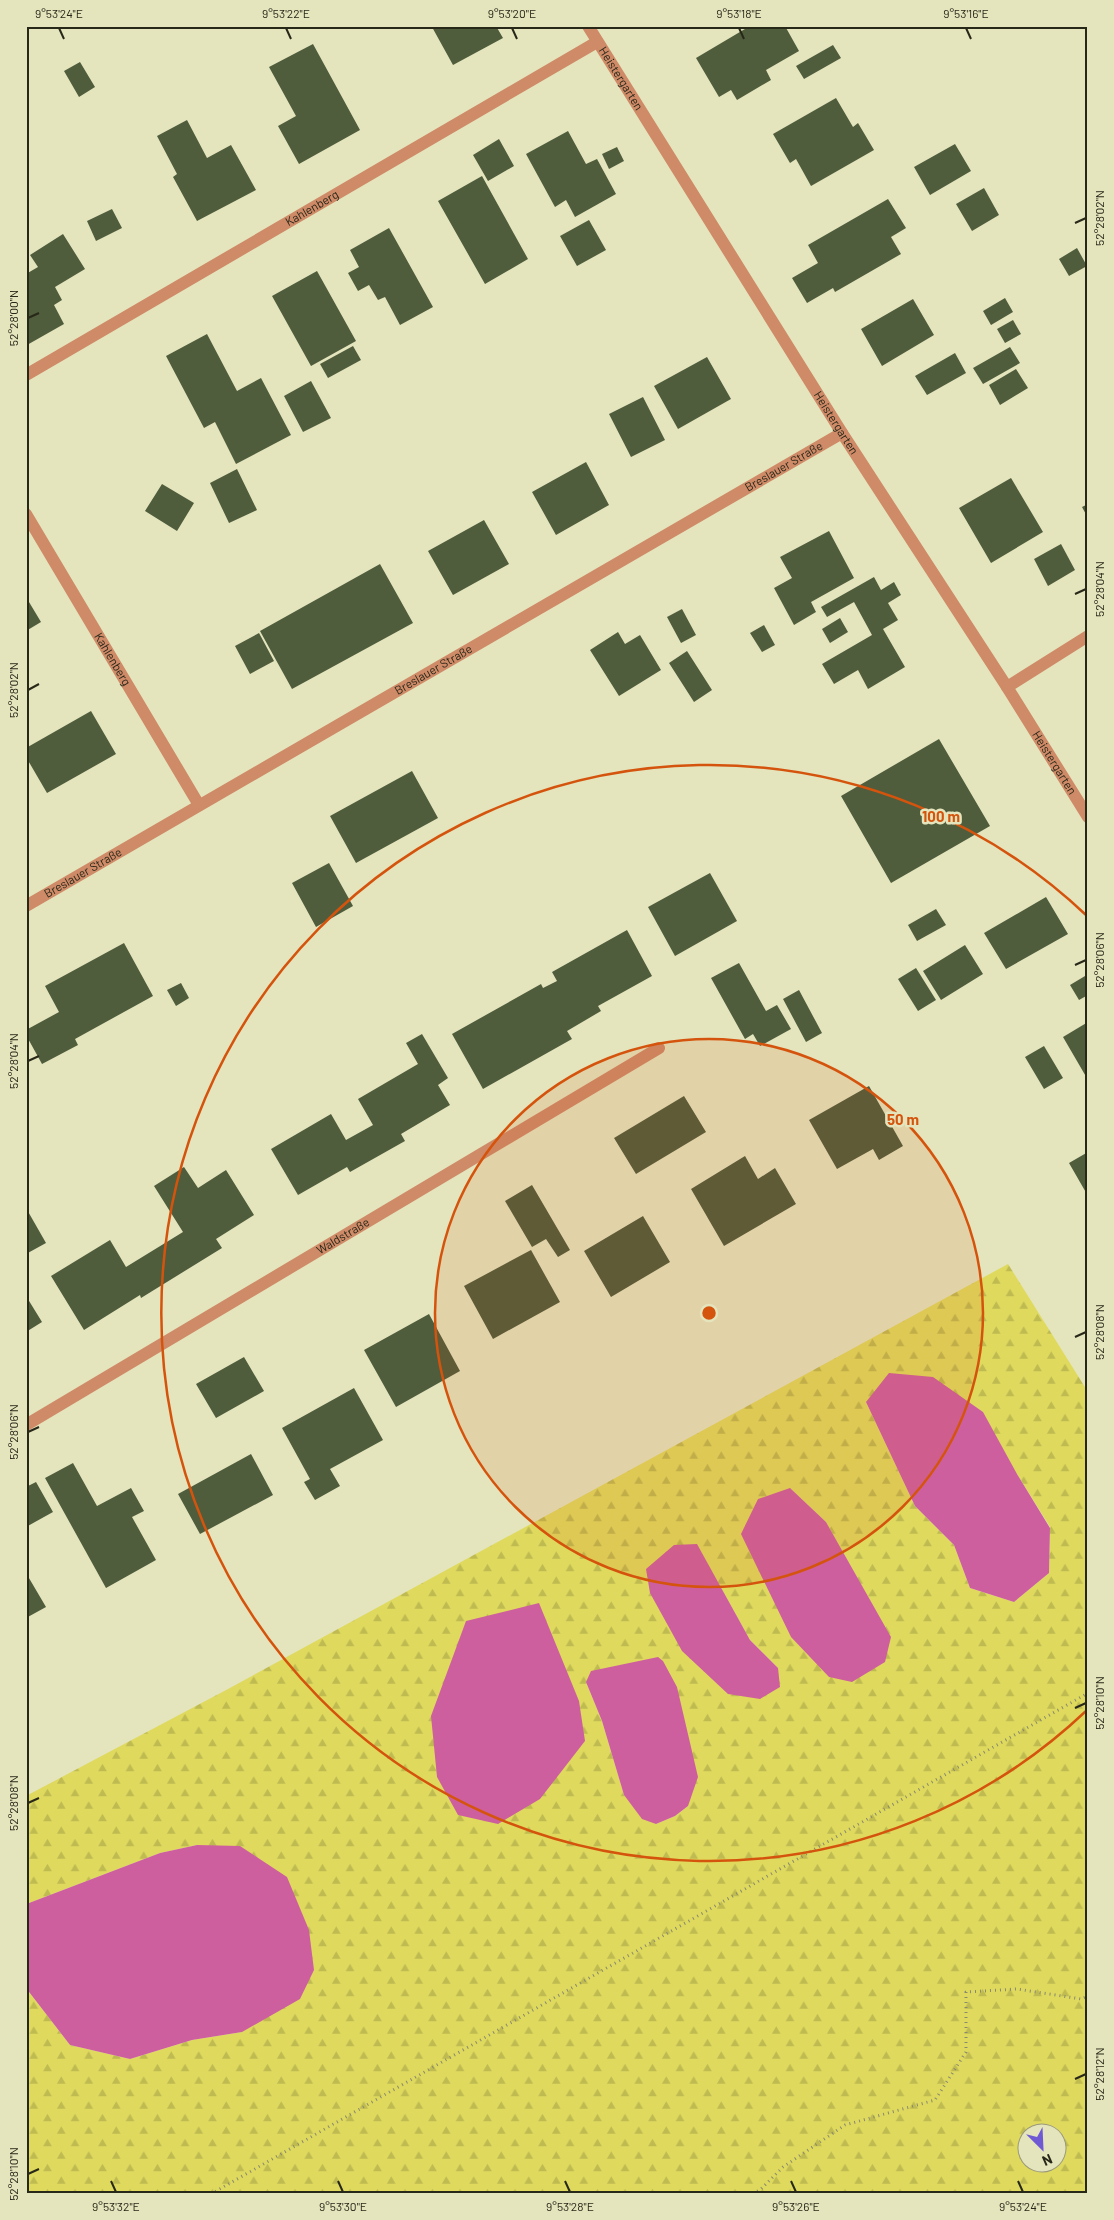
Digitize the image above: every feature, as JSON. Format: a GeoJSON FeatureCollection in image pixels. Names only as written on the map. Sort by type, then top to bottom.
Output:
{"type":"FeatureCollection","features":[{"type":"Feature","properties":{"kind":"street","name":"Heistergarten"},"geometry":{"type":"LineString","coordinates":[[588,26],[842,432],[1007,687],[1088,817]]}},
{"type":"Feature","properties":{"kind":"street","name":"Kahlenberg"},"geometry":{"type":"LineString","coordinates":[[26,375],[597,42]]}},
{"type":"Feature","properties":{"kind":"street","name":"Breslauer Straße"},"geometry":{"type":"LineString","coordinates":[[26,906],[842,432]]}},
{"type":"Feature","properties":{"kind":"street","name":"Kahlenberg"},"geometry":{"type":"LineString","coordinates":[[26,514],[199,805]]}},
{"type":"Feature","properties":{"kind":"street"},"geometry":{"type":"LineString","coordinates":[[1007,687],[1088,636]]}},
{"type":"Feature","properties":{"kind":"street","name":"Waldstraße"},"geometry":{"type":"LineString","coordinates":[[26,1425],[659,1048]]}},
{"type":"Feature","properties":{"kind":"path"},"geometry":{"type":"LineString","coordinates":[[212,2194],[1088,1693]]}},
{"type":"Feature","properties":{"kind":"path"},"geometry":{"type":"LineString","coordinates":[[753,2194],[761,2189],[783,2167],[845,2125],[934,2100],[966,2052],[966,1992],[1017,1989],[1082,1998],[1088,1996]]}},
{"type":"Feature","properties":{"kind":"green space"},"geometry":{"type":"Polygon","coordinates":[[[1008,1264],[1088,1392],[1088,2194],[26,2194],[26,1988],[70,2045],[130,2059],[192,2040],[242,2032],[197,1845],[160,1853],[29,1903],[26,1907],[26,1796],[228,1689],[1008,1264]],[[866,1402],[915,1506],[954,1545],[970,1588],[1014,1602],[1049,1573],[1050,1527],[1017,1474],[866,1402]],[[790,1488],[890,1637],[826,1522],[790,1488]],[[697,1545],[646,1569],[778,1668],[750,1640],[697,1545]],[[586,1682],[602,1721],[624,1795],[656,1824],[675,1816],[688,1806],[586,1682]]]}},
{"type":"Feature","properties":{"kind":"shaded area"},"geometry":{"type":"Polygon","coordinates":[[[889,1373],[933,1377],[983,1412],[1017,1474],[1050,1528],[1049,1573],[1014,1602],[970,1588],[954,1545],[915,1506],[866,1402],[889,1373]]]}},
{"type":"Feature","properties":{"kind":"shaded area"},"geometry":{"type":"Polygon","coordinates":[[[790,1488],[826,1522],[891,1637],[885,1662],[852,1682],[829,1677],[791,1637],[741,1534],[758,1499],[790,1488]]]}},
{"type":"Feature","properties":{"kind":"shaded area"},"geometry":{"type":"Polygon","coordinates":[[[697,1544],[750,1640],[778,1668],[780,1687],[760,1699],[728,1694],[682,1651],[650,1593],[646,1569],[674,1545],[697,1544]]]}},
{"type":"Feature","properties":{"kind":"shaded area"},"geometry":{"type":"Polygon","coordinates":[[[539,1603],[579,1701],[585,1741],[540,1799],[498,1824],[458,1815],[437,1777],[431,1716],[466,1621],[539,1603]]]}},
{"type":"Feature","properties":{"kind":"shaded area"},"geometry":{"type":"Polygon","coordinates":[[[658,1657],[663,1661],[677,1687],[698,1777],[688,1806],[675,1816],[656,1824],[642,1819],[624,1795],[602,1721],[586,1682],[591,1671],[658,1657]]]}},
{"type":"Feature","properties":{"kind":"shaded area"},"geometry":{"type":"Polygon","coordinates":[[[197,1845],[240,1846],[287,1877],[309,1930],[314,1970],[300,1999],[242,2032],[192,2040],[130,2059],[70,2045],[26,1988],[26,1907],[29,1903],[160,1853],[197,1845]]]}},
{"type":"Feature","properties":{"kind":"building"},"geometry":{"type":"Polygon","coordinates":[[[433,26],[496,26],[503,38],[453,65],[433,26]]]}},
{"type":"Feature","properties":{"kind":"building"},"geometry":{"type":"Polygon","coordinates":[[[750,26],[785,26],[799,51],[766,70],[771,80],[737,100],[731,90],[719,97],[696,58],[750,26]]]}},
{"type":"Feature","properties":{"kind":"building"},"geometry":{"type":"Polygon","coordinates":[[[313,44],[360,130],[299,164],[278,126],[296,116],[269,67],[313,44]]]}},
{"type":"Feature","properties":{"kind":"building"},"geometry":{"type":"Polygon","coordinates":[[[833,45],[841,58],[804,79],[796,66],[833,45]]]}},
{"type":"Feature","properties":{"kind":"building"},"geometry":{"type":"Polygon","coordinates":[[[80,62],[95,87],[79,97],[64,71],[80,62]]]}},
{"type":"Feature","properties":{"kind":"building"},"geometry":{"type":"Polygon","coordinates":[[[836,98],[853,127],[858,123],[874,150],[811,186],[796,159],[790,163],[773,134],[836,98]]]}},
{"type":"Feature","properties":{"kind":"building"},"geometry":{"type":"Polygon","coordinates":[[[187,120],[207,158],[231,145],[256,190],[197,221],[173,177],[177,174],[157,136],[187,120]]]}},
{"type":"Feature","properties":{"kind":"building"},"geometry":{"type":"Polygon","coordinates":[[[568,131],[586,164],[597,159],[616,194],[575,217],[566,200],[555,207],[526,154],[568,131]]]}},
{"type":"Feature","properties":{"kind":"building"},"geometry":{"type":"Polygon","coordinates":[[[499,139],[514,166],[488,181],[473,155],[499,139]]]}},
{"type":"Feature","properties":{"kind":"building"},"geometry":{"type":"Polygon","coordinates":[[[955,144],[971,171],[930,195],[914,167],[955,144]]]}},
{"type":"Feature","properties":{"kind":"building"},"geometry":{"type":"Polygon","coordinates":[[[617,147],[624,161],[609,169],[602,154],[617,147]]]}},
{"type":"Feature","properties":{"kind":"building"},"geometry":{"type":"Polygon","coordinates":[[[482,176],[528,259],[485,284],[438,201],[482,176]]]}},
{"type":"Feature","properties":{"kind":"building"},"geometry":{"type":"Polygon","coordinates":[[[984,188],[999,215],[972,231],[956,204],[984,188]]]}},
{"type":"Feature","properties":{"kind":"building"},"geometry":{"type":"Polygon","coordinates":[[[888,199],[906,228],[891,237],[901,254],[835,292],[833,288],[807,303],[792,278],[818,263],[808,245],[888,199]]]}},
{"type":"Feature","properties":{"kind":"building"},"geometry":{"type":"Polygon","coordinates":[[[112,209],[122,228],[96,241],[87,221],[112,209]]]}},
{"type":"Feature","properties":{"kind":"building"},"geometry":{"type":"Polygon","coordinates":[[[589,220],[606,250],[577,266],[560,236],[589,220]]]}},
{"type":"Feature","properties":{"kind":"building"},"geometry":{"type":"Polygon","coordinates":[[[389,228],[433,307],[400,325],[385,297],[378,300],[369,285],[358,291],[348,273],[359,267],[350,250],[389,228]]]}},
{"type":"Feature","properties":{"kind":"building"},"geometry":{"type":"Polygon","coordinates":[[[63,234],[85,269],[55,287],[62,300],[54,305],[64,324],[27,345],[26,274],[38,267],[30,255],[63,234]]]}},
{"type":"Feature","properties":{"kind":"building"},"geometry":{"type":"Polygon","coordinates":[[[1077,248],[1087,266],[1069,276],[1059,259],[1077,248]]]}},
{"type":"Feature","properties":{"kind":"building"},"geometry":{"type":"Polygon","coordinates":[[[317,271],[356,341],[311,366],[272,296],[317,271]]]}},
{"type":"Feature","properties":{"kind":"building"},"geometry":{"type":"Polygon","coordinates":[[[1005,298],[1013,312],[991,325],[983,311],[1005,298]]]}},
{"type":"Feature","properties":{"kind":"building"},"geometry":{"type":"Polygon","coordinates":[[[913,299],[934,335],[882,366],[861,329],[913,299]]]}},
{"type":"Feature","properties":{"kind":"building"},"geometry":{"type":"Polygon","coordinates":[[[1013,320],[1021,334],[1005,343],[997,329],[1013,320]]]}},
{"type":"Feature","properties":{"kind":"building"},"geometry":{"type":"Polygon","coordinates":[[[207,334],[237,391],[261,378],[291,435],[236,464],[215,422],[204,428],[166,356],[207,334]]]}},
{"type":"Feature","properties":{"kind":"building"},"geometry":{"type":"Polygon","coordinates":[[[353,346],[361,360],[328,378],[320,364],[353,346]]]}},
{"type":"Feature","properties":{"kind":"building"},"geometry":{"type":"Polygon","coordinates":[[[1010,347],[1020,363],[983,384],[973,368],[1010,347]]]}},
{"type":"Feature","properties":{"kind":"building"},"geometry":{"type":"Polygon","coordinates":[[[955,353],[966,373],[927,395],[915,376],[955,353]]]}},
{"type":"Feature","properties":{"kind":"building"},"geometry":{"type":"Polygon","coordinates":[[[707,357],[731,399],[678,429],[654,386],[707,357]]]}},
{"type":"Feature","properties":{"kind":"building"},"geometry":{"type":"Polygon","coordinates":[[[1016,369],[1028,388],[1000,405],[989,385],[1016,369]]]}},
{"type":"Feature","properties":{"kind":"building"},"geometry":{"type":"Polygon","coordinates":[[[311,381],[331,418],[303,432],[284,396],[311,381]]]}},
{"type":"Feature","properties":{"kind":"building"},"geometry":{"type":"Polygon","coordinates":[[[643,397],[665,440],[631,457],[609,414],[643,397]]]}},
{"type":"Feature","properties":{"kind":"building"},"geometry":{"type":"Polygon","coordinates":[[[586,462],[609,505],[556,535],[532,492],[586,462]]]}},
{"type":"Feature","properties":{"kind":"building"},"geometry":{"type":"Polygon","coordinates":[[[237,469],[257,510],[229,523],[210,483],[237,469]]]}},
{"type":"Feature","properties":{"kind":"building"},"geometry":{"type":"Polygon","coordinates":[[[1011,478],[1043,532],[991,563],[959,508],[1011,478]]]}},
{"type":"Feature","properties":{"kind":"building"},"geometry":{"type":"Polygon","coordinates":[[[162,484],[194,503],[177,531],[145,511],[162,484]]]}},
{"type":"Feature","properties":{"kind":"building"},"geometry":{"type":"Polygon","coordinates":[[[1088,504],[1088,518],[1082,507],[1088,504]]]}},
{"type":"Feature","properties":{"kind":"building"},"geometry":{"type":"Polygon","coordinates":[[[484,520],[509,564],[453,595],[428,551],[484,520]]]}},
{"type":"Feature","properties":{"kind":"building"},"geometry":{"type":"Polygon","coordinates":[[[829,531],[854,578],[811,602],[816,612],[794,625],[774,588],[792,578],[780,557],[829,531]]]}},
{"type":"Feature","properties":{"kind":"building"},"geometry":{"type":"Polygon","coordinates":[[[1061,544],[1075,570],[1048,586],[1034,559],[1061,544]]]}},
{"type":"Feature","properties":{"kind":"building"},"geometry":{"type":"Polygon","coordinates":[[[380,564],[413,623],[292,689],[260,631],[380,564]]]}},
{"type":"Feature","properties":{"kind":"building"},"geometry":{"type":"Polygon","coordinates":[[[874,577],[881,590],[894,582],[901,595],[888,603],[898,620],[883,629],[905,667],[868,689],[858,670],[834,684],[822,664],[872,635],[854,602],[827,617],[821,607],[874,577]]]}},
{"type":"Feature","properties":{"kind":"building"},"geometry":{"type":"Polygon","coordinates":[[[26,597],[41,622],[26,631],[26,597]]]}},
{"type":"Feature","properties":{"kind":"building"},"geometry":{"type":"Polygon","coordinates":[[[682,609],[696,635],[681,643],[667,617],[682,609]]]}},
{"type":"Feature","properties":{"kind":"building"},"geometry":{"type":"Polygon","coordinates":[[[840,618],[848,632],[830,643],[822,629],[840,618]]]}},
{"type":"Feature","properties":{"kind":"building"},"geometry":{"type":"Polygon","coordinates":[[[764,625],[775,645],[762,652],[750,633],[764,625]]]}},
{"type":"Feature","properties":{"kind":"building"},"geometry":{"type":"Polygon","coordinates":[[[618,632],[625,644],[640,635],[661,670],[619,696],[590,650],[618,632]]]}},
{"type":"Feature","properties":{"kind":"building"},"geometry":{"type":"Polygon","coordinates":[[[259,633],[274,661],[250,674],[235,646],[259,633]]]}},
{"type":"Feature","properties":{"kind":"building"},"geometry":{"type":"Polygon","coordinates":[[[687,651],[712,690],[694,702],[669,663],[687,651]]]}},
{"type":"Feature","properties":{"kind":"building"},"geometry":{"type":"Polygon","coordinates":[[[91,711],[116,754],[47,793],[26,757],[26,748],[91,711]]]}},
{"type":"Feature","properties":{"kind":"building"},"geometry":{"type":"Polygon","coordinates":[[[939,739],[990,826],[891,883],[841,796],[939,739]]]}},
{"type":"Feature","properties":{"kind":"building"},"geometry":{"type":"Polygon","coordinates":[[[412,771],[438,818],[356,863],[330,816],[412,771]]]}},
{"type":"Feature","properties":{"kind":"building"},"geometry":{"type":"Polygon","coordinates":[[[329,863],[353,906],[316,927],[292,883],[329,863]]]}},
{"type":"Feature","properties":{"kind":"building"},"geometry":{"type":"Polygon","coordinates":[[[710,873],[737,921],[675,956],[648,907],[710,873]]]}},
{"type":"Feature","properties":{"kind":"building"},"geometry":{"type":"Polygon","coordinates":[[[1046,897],[1068,934],[1006,969],[984,933],[1046,897]]]}},
{"type":"Feature","properties":{"kind":"building"},"geometry":{"type":"Polygon","coordinates":[[[936,909],[946,925],[917,941],[908,925],[936,909]]]}},
{"type":"Feature","properties":{"kind":"building"},"geometry":{"type":"Polygon","coordinates":[[[627,930],[652,976],[598,1006],[601,1011],[567,1031],[572,1039],[483,1089],[452,1034],[541,984],[543,988],[557,981],[552,972],[627,930]]]}},
{"type":"Feature","properties":{"kind":"building"},"geometry":{"type":"Polygon","coordinates":[[[124,943],[153,996],[75,1039],[78,1045],[42,1064],[26,1035],[26,1030],[59,1012],[45,986],[124,943]]]}},
{"type":"Feature","properties":{"kind":"building"},"geometry":{"type":"Polygon","coordinates":[[[965,945],[983,974],[941,1000],[923,971],[965,945]]]}},
{"type":"Feature","properties":{"kind":"building"},"geometry":{"type":"Polygon","coordinates":[[[739,963],[766,1011],[777,1005],[791,1029],[760,1046],[753,1034],[745,1039],[711,978],[739,963]]]}},
{"type":"Feature","properties":{"kind":"building"},"geometry":{"type":"Polygon","coordinates":[[[916,968],[936,1000],[918,1011],[898,979],[916,968]]]}},
{"type":"Feature","properties":{"kind":"building"},"geometry":{"type":"Polygon","coordinates":[[[1085,976],[1088,980],[1088,995],[1079,1000],[1070,985],[1085,976]]]}},
{"type":"Feature","properties":{"kind":"building"},"geometry":{"type":"Polygon","coordinates":[[[181,983],[189,998],[176,1006],[167,990],[181,983]]]}},
{"type":"Feature","properties":{"kind":"building"},"geometry":{"type":"Polygon","coordinates":[[[799,990],[822,1033],[806,1042],[783,999],[799,990]]]}},
{"type":"Feature","properties":{"kind":"building"},"geometry":{"type":"Polygon","coordinates":[[[1088,1022],[1088,1080],[1063,1037],[1088,1022]]]}},
{"type":"Feature","properties":{"kind":"building"},"geometry":{"type":"Polygon","coordinates":[[[422,1034],[448,1078],[438,1085],[450,1105],[401,1134],[405,1141],[350,1172],[347,1167],[298,1195],[271,1149],[331,1114],[346,1140],[373,1125],[358,1099],[418,1064],[406,1043],[422,1034]]]}},
{"type":"Feature","properties":{"kind":"building"},"geometry":{"type":"Polygon","coordinates":[[[1044,1046],[1063,1078],[1044,1089],[1025,1057],[1044,1046]]]}},
{"type":"Feature","properties":{"kind":"building"},"geometry":{"type":"Polygon","coordinates":[[[869,1086],[903,1146],[879,1160],[873,1149],[837,1169],[809,1120],[869,1086]]]}},
{"type":"Feature","properties":{"kind":"building"},"geometry":{"type":"Polygon","coordinates":[[[684,1096],[706,1132],[636,1174],[614,1138],[684,1096]]]}},
{"type":"Feature","properties":{"kind":"building"},"geometry":{"type":"Polygon","coordinates":[[[1088,1152],[1088,1196],[1069,1163],[1088,1152]]]}},
{"type":"Feature","properties":{"kind":"building"},"geometry":{"type":"Polygon","coordinates":[[[745,1156],[758,1179],[775,1168],[796,1204],[724,1246],[691,1189],[745,1156]]]}},
{"type":"Feature","properties":{"kind":"building"},"geometry":{"type":"Polygon","coordinates":[[[184,1167],[198,1188],[226,1170],[254,1215],[216,1239],[222,1248],[141,1298],[140,1295],[84,1330],[51,1276],[110,1240],[126,1267],[183,1232],[154,1186],[184,1167]]]}},
{"type":"Feature","properties":{"kind":"building"},"geometry":{"type":"Polygon","coordinates":[[[532,1185],[570,1250],[558,1257],[546,1239],[532,1247],[505,1201],[532,1185]]]}},
{"type":"Feature","properties":{"kind":"building"},"geometry":{"type":"Polygon","coordinates":[[[26,1208],[46,1243],[26,1254],[26,1208]]]}},
{"type":"Feature","properties":{"kind":"building"},"geometry":{"type":"Polygon","coordinates":[[[643,1216],[670,1262],[611,1297],[584,1251],[643,1216]]]}},
{"type":"Feature","properties":{"kind":"building"},"geometry":{"type":"Polygon","coordinates":[[[531,1250],[560,1302],[493,1339],[464,1286],[531,1250]]]}},
{"type":"Feature","properties":{"kind":"building"},"geometry":{"type":"Polygon","coordinates":[[[26,1296],[42,1322],[26,1332],[26,1296]]]}},
{"type":"Feature","properties":{"kind":"building"},"geometry":{"type":"Polygon","coordinates":[[[429,1314],[460,1371],[396,1407],[364,1350],[429,1314]]]}},
{"type":"Feature","properties":{"kind":"building"},"geometry":{"type":"Polygon","coordinates":[[[244,1357],[264,1391],[216,1418],[196,1384],[244,1357]]]}},
{"type":"Feature","properties":{"kind":"building"},"geometry":{"type":"Polygon","coordinates":[[[354,1388],[383,1440],[330,1469],[340,1486],[315,1500],[304,1482],[310,1479],[282,1428],[354,1388]]]}},
{"type":"Feature","properties":{"kind":"building"},"geometry":{"type":"Polygon","coordinates":[[[251,1454],[273,1495],[200,1534],[178,1494],[251,1454]]]}},
{"type":"Feature","properties":{"kind":"building"},"geometry":{"type":"Polygon","coordinates":[[[73,1463],[97,1506],[131,1488],[144,1511],[132,1517],[156,1560],[106,1588],[45,1478],[73,1463]]]}},
{"type":"Feature","properties":{"kind":"building"},"geometry":{"type":"Polygon","coordinates":[[[36,1482],[53,1512],[26,1527],[26,1487],[36,1482]]]}},
{"type":"Feature","properties":{"kind":"building"},"geometry":{"type":"Polygon","coordinates":[[[26,1573],[46,1607],[26,1618],[26,1573]]]}}]}
